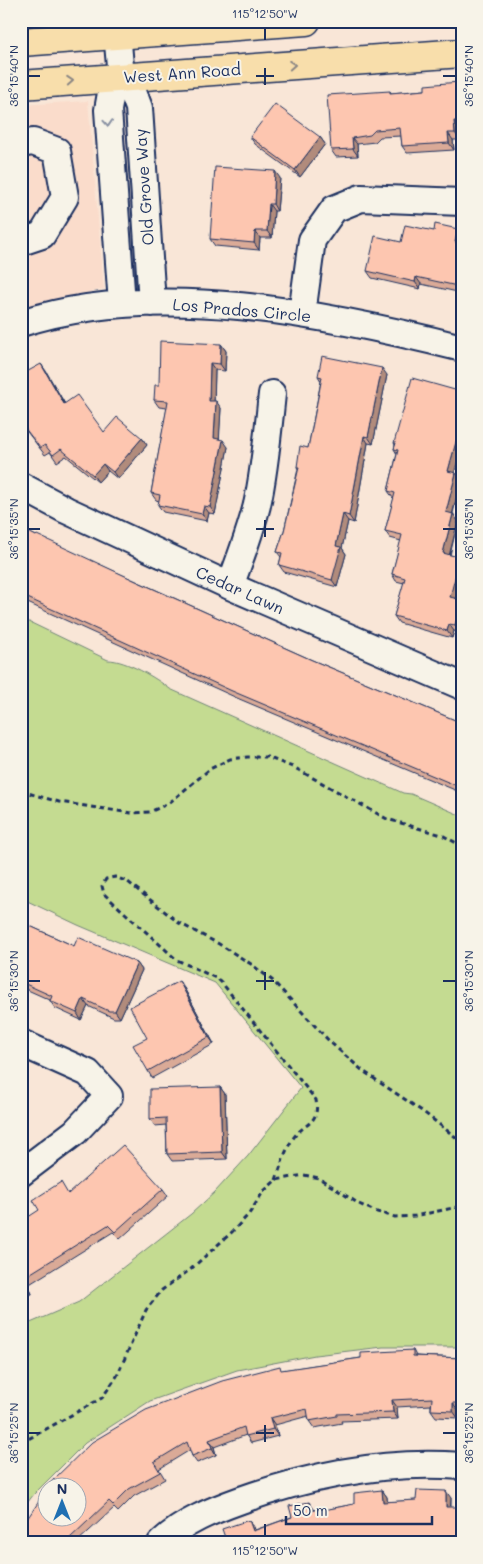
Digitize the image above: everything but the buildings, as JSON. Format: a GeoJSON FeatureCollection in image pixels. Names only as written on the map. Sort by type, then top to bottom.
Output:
{"type":"FeatureCollection","features":[{"type":"Feature","properties":{"kind":"main road"},"geometry":{"type":"LineString","coordinates":[[21,42],[117,28],[306,21]]}},
{"type":"Feature","properties":{"kind":"main road","name":"West Ann Road"},"geometry":{"type":"LineString","coordinates":[[21,85],[462,53]]}},
{"type":"Feature","properties":{"kind":"street","name":"Old Grove Way"},"geometry":{"type":"LineString","coordinates":[[117,28],[121,77],[133,92],[139,108],[152,303]]}},
{"type":"Feature","properties":{"kind":"street","name":"Old Grove Way"},"geometry":{"type":"LineString","coordinates":[[121,77],[111,93],[108,110],[122,304]]}},
{"type":"Feature","properties":{"kind":"street"},"geometry":{"type":"LineString","coordinates":[[21,144],[33,142],[57,151],[65,196],[42,235],[21,242]]}},
{"type":"Feature","properties":{"kind":"street"},"geometry":{"type":"LineString","coordinates":[[302,314],[312,240],[334,209],[361,198],[462,202]]}},
{"type":"Feature","properties":{"kind":"street","name":"Los Prados Circle"},"geometry":{"type":"LineString","coordinates":[[21,323],[73,310],[122,304],[216,305],[302,314],[462,348]]}},
{"type":"Feature","properties":{"kind":"street"},"geometry":{"type":"LineString","coordinates":[[230,586],[248,537],[257,503],[264,466],[272,394]]}},
{"type":"Feature","properties":{"kind":"street","name":"Cedar Lawn"},"geometry":{"type":"LineString","coordinates":[[21,486],[66,510],[230,586],[462,686]]}},
{"type":"Feature","properties":{"kind":"street"},"geometry":{"type":"LineString","coordinates":[[21,1043],[88,1073],[109,1096],[75,1132],[21,1173]]}},
{"type":"Feature","properties":{"kind":"street"},"geometry":{"type":"LineString","coordinates":[[161,1543],[168,1536],[212,1511],[276,1488],[333,1474],[391,1466],[462,1466]]}},
{"type":"Feature","properties":{"kind":"path"},"geometry":{"type":"LineString","coordinates":[[21,791],[68,803],[130,813],[150,812],[169,803],[210,769],[230,759],[267,757],[295,768],[387,818],[442,834],[462,846]]}},
{"type":"Feature","properties":{"kind":"path"},"geometry":{"type":"LineString","coordinates":[[21,1443],[102,1398],[117,1376],[146,1310],[162,1290],[191,1269],[249,1214],[263,1192],[276,1180],[284,1153],[294,1137],[314,1121],[317,1110],[316,1100],[222,983],[218,979],[177,960],[104,894],[102,886],[106,879],[115,877],[128,882],[179,923],[219,944],[251,964],[273,981],[331,1043],[363,1071],[422,1111],[462,1142]]}},
{"type":"Feature","properties":{"kind":"path"},"geometry":{"type":"LineString","coordinates":[[276,1180],[304,1176],[319,1178],[359,1204],[395,1217],[415,1216],[462,1206]]}},
{"type":"Feature","properties":{"kind":"shaded area"},"geometry":{"type":"Polygon","coordinates":[[[88,101],[104,289],[21,308],[21,105],[88,101]]]}},
{"type":"Feature","properties":{"kind":"green space"},"geometry":{"type":"Polygon","coordinates":[[[21,618],[108,660],[123,663],[140,670],[170,689],[403,793],[411,794],[462,816],[462,1347],[383,1347],[315,1355],[237,1370],[150,1401],[85,1443],[52,1476],[38,1476],[38,1490],[21,1511],[21,1327],[79,1302],[191,1214],[215,1192],[248,1156],[301,1088],[215,983],[78,925],[21,898],[21,618]]]}}]}
